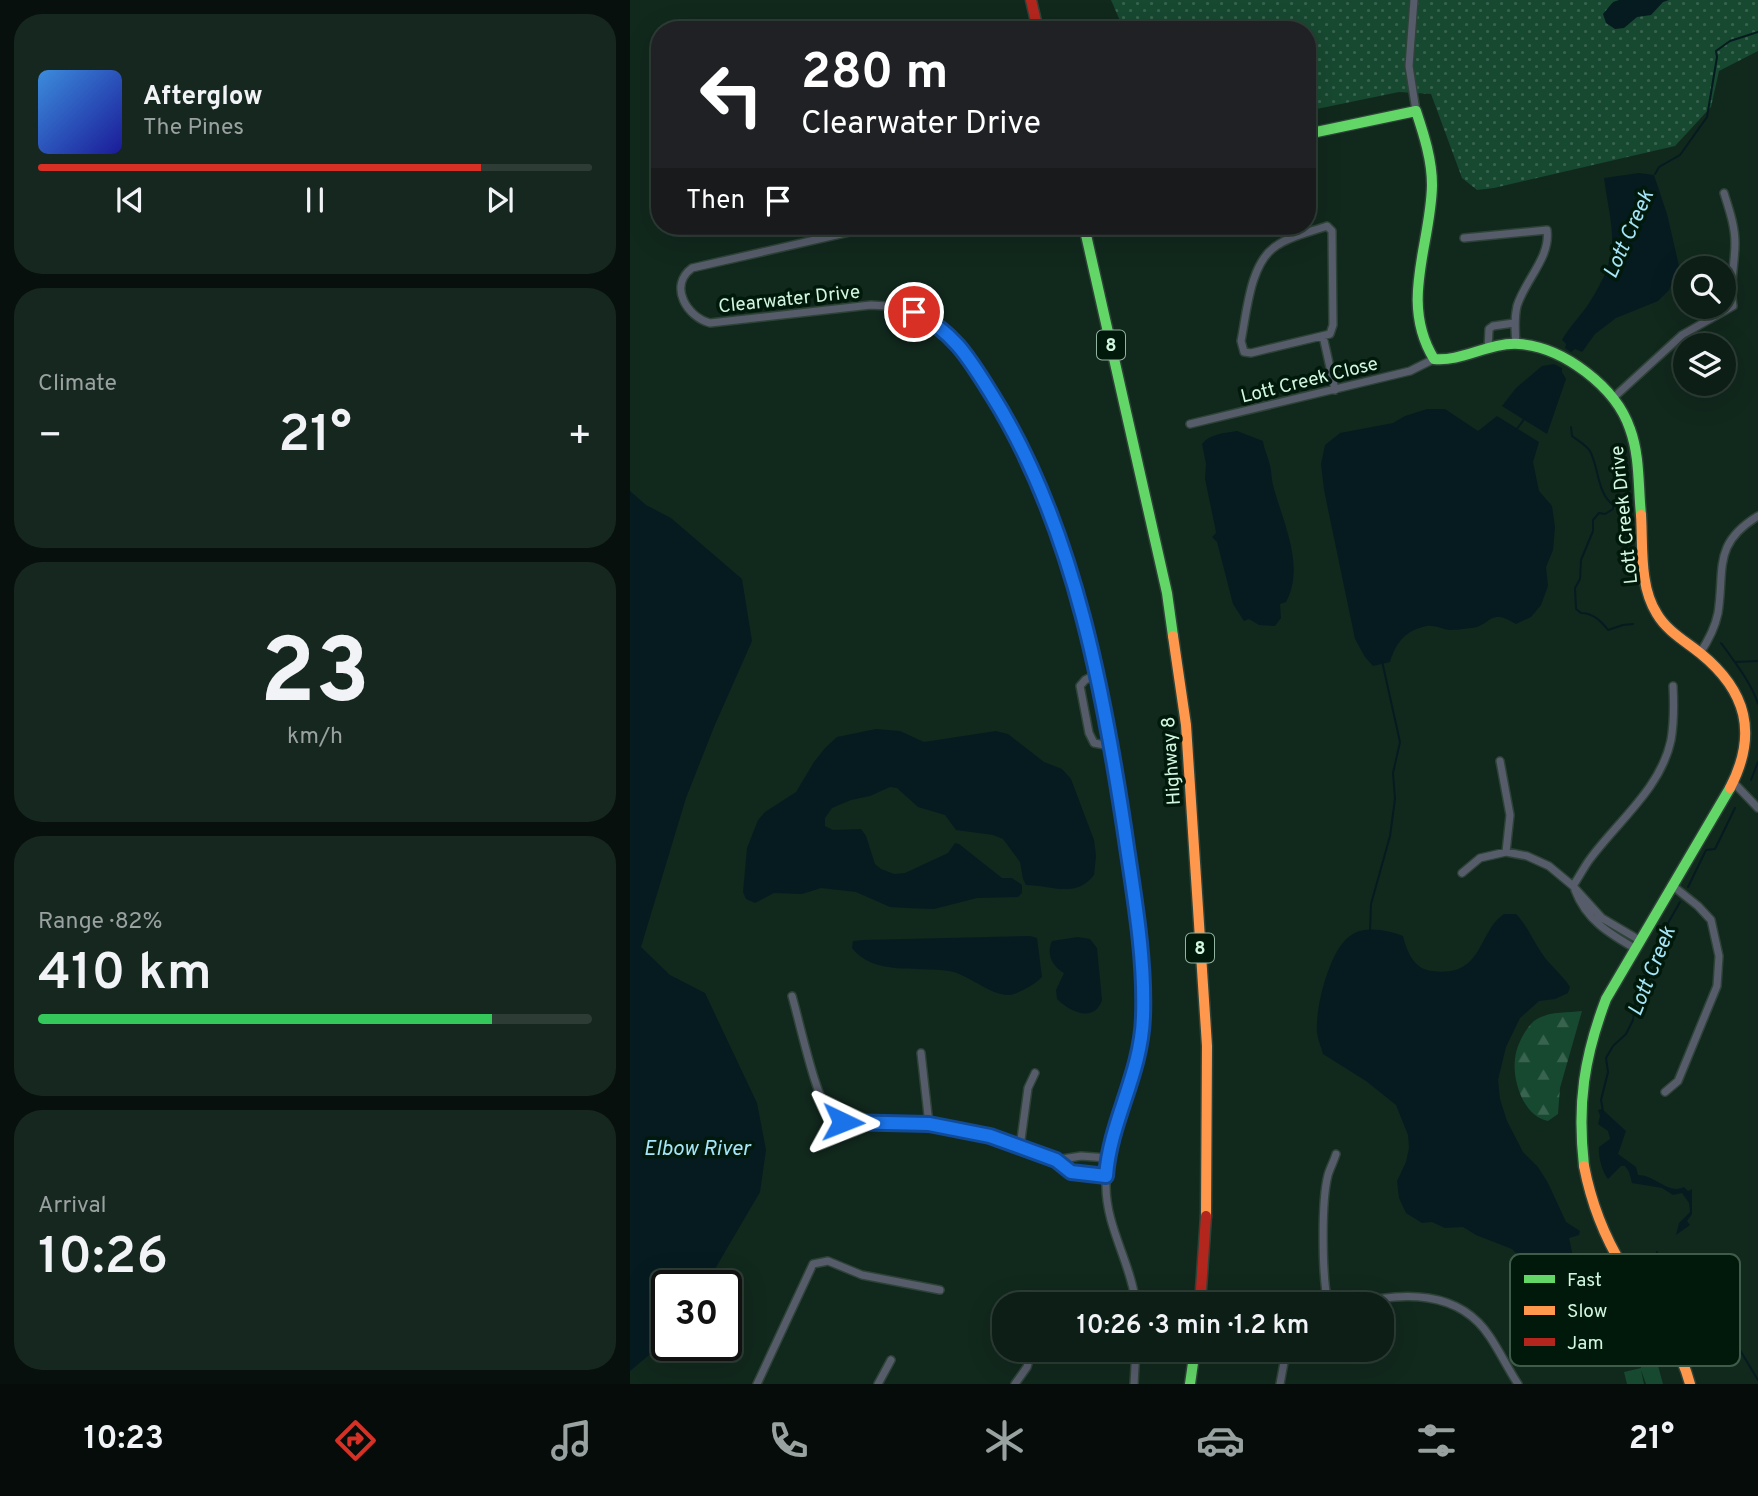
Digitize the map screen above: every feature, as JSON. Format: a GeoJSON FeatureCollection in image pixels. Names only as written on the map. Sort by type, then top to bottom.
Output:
{"type":"FeatureCollection","features":[{"type":"Feature","properties":{"kind":"street"},"geometry":{"type":"LineString","coordinates":[[1031,0],[1036,21]]}},
{"type":"Feature","properties":{"kind":"street"},"geometry":{"type":"LineString","coordinates":[[1414,0],[1409,66],[1416,111],[1432,168],[1417,303],[1427,351],[1434,359]]}},
{"type":"Feature","properties":{"kind":"street"},"geometry":{"type":"LineString","coordinates":[[1316,132],[1416,111]]}},
{"type":"Feature","properties":{"kind":"street"},"geometry":{"type":"LineString","coordinates":[[1612,399],[1682,335],[1733,306],[1730,292],[1735,242],[1733,220],[1724,193]]}},
{"type":"Feature","properties":{"kind":"street"},"geometry":{"type":"LineString","coordinates":[[1302,235],[1278,244],[1258,264],[1241,341],[1244,352],[1251,353],[1330,334],[1333,325],[1332,231],[1326,226],[1316,230]]}},
{"type":"Feature","properties":{"kind":"street"},"geometry":{"type":"LineString","coordinates":[[1464,238],[1547,230],[1548,239],[1543,254],[1523,291],[1514,323],[1516,344]]}},
{"type":"Feature","properties":{"kind":"street","name":"Clearwater Drive"},"geometry":{"type":"LineString","coordinates":[[837,235],[692,268],[687,271],[681,283],[685,304],[689,312],[710,323],[871,305],[895,306],[914,312],[947,332],[961,347],[1013,428],[1040,487],[1077,594],[1095,675],[1118,783],[1138,931],[1142,1042],[1108,1158],[1106,1176],[1106,1199],[1110,1219],[1133,1292]]}},
{"type":"Feature","properties":{"kind":"street","name":"Highway 8"},"geometry":{"type":"LineString","coordinates":[[1086,235],[1167,593],[1186,725],[1207,1058],[1207,1198],[1201,1292]]}},
{"type":"Feature","properties":{"kind":"street"},"geometry":{"type":"LineString","coordinates":[[1488,349],[1489,329],[1514,323]]}},
{"type":"Feature","properties":{"kind":"street"},"geometry":{"type":"LineString","coordinates":[[1323,336],[1335,390]]}},
{"type":"Feature","properties":{"kind":"street","name":"Lott Creek Drive"},"geometry":{"type":"LineString","coordinates":[[1434,359],[1444,360],[1516,344],[1544,349],[1581,370],[1612,399],[1625,417],[1636,450],[1646,584],[1653,606],[1663,623],[1678,638],[1700,653],[1726,677],[1735,689],[1745,712],[1747,750],[1734,783],[1606,999],[1590,1040],[1580,1099],[1580,1138],[1589,1186],[1602,1227],[1616,1254]]}},
{"type":"Feature","properties":{"kind":"street","name":"Lott Creek Close"},"geometry":{"type":"LineString","coordinates":[[1190,424],[1418,369],[1434,359]]}},
{"type":"Feature","properties":{"kind":"street"},"geometry":{"type":"LineString","coordinates":[[1700,653],[1711,637],[1717,615],[1721,561],[1730,542],[1758,516]]}},
{"type":"Feature","properties":{"kind":"street"},"geometry":{"type":"LineString","coordinates":[[1095,675],[1080,686],[1086,721],[1091,740],[1110,746]]}},
{"type":"Feature","properties":{"kind":"street"},"geometry":{"type":"LineString","coordinates":[[1573,886],[1590,859],[1645,794],[1661,768],[1671,741],[1675,708],[1673,686]]}},
{"type":"Feature","properties":{"kind":"street"},"geometry":{"type":"LineString","coordinates":[[1500,761],[1510,815],[1506,852]]}},
{"type":"Feature","properties":{"kind":"street"},"geometry":{"type":"LineString","coordinates":[[1734,783],[1758,808]]}},
{"type":"Feature","properties":{"kind":"street"},"geometry":{"type":"LineString","coordinates":[[1462,873],[1480,858],[1506,852],[1527,856],[1549,866],[1573,886],[1579,901],[1606,932],[1638,945]]}},
{"type":"Feature","properties":{"kind":"street"},"geometry":{"type":"LineString","coordinates":[[1665,1092],[1678,1081],[1717,986],[1719,957],[1711,920],[1673,886]]}},
{"type":"Feature","properties":{"kind":"street"},"geometry":{"type":"LineString","coordinates":[[792,996],[813,1070],[833,1121],[929,1124],[990,1136],[1056,1160],[1076,1174],[1106,1176]]}},
{"type":"Feature","properties":{"kind":"street"},"geometry":{"type":"LineString","coordinates":[[922,1053],[929,1124]]}},
{"type":"Feature","properties":{"kind":"street"},"geometry":{"type":"LineString","coordinates":[[1020,1147],[1028,1088],[1035,1073]]}},
{"type":"Feature","properties":{"kind":"street"},"geometry":{"type":"LineString","coordinates":[[1325,1292],[1325,1204],[1328,1177],[1336,1154]]}},
{"type":"Feature","properties":{"kind":"street"},"geometry":{"type":"LineString","coordinates":[[1056,1160],[1081,1156],[1108,1158]]}},
{"type":"Feature","properties":{"kind":"street"},"geometry":{"type":"LineString","coordinates":[[757,1384],[813,1264],[828,1261],[862,1275],[940,1290]]}},
{"type":"Feature","properties":{"kind":"street"},"geometry":{"type":"LineString","coordinates":[[1394,1298],[1435,1298],[1456,1304],[1489,1335],[1518,1384]]}},
{"type":"Feature","properties":{"kind":"street"},"geometry":{"type":"LineString","coordinates":[[878,1384],[891,1360]]}},
{"type":"Feature","properties":{"kind":"street"},"geometry":{"type":"LineString","coordinates":[[1015,1384],[1028,1362]]}},
{"type":"Feature","properties":{"kind":"street"},"geometry":{"type":"LineString","coordinates":[[1134,1384],[1135,1362]]}},
{"type":"Feature","properties":{"kind":"street"},"geometry":{"type":"LineString","coordinates":[[1190,1384],[1193,1362]]}},
{"type":"Feature","properties":{"kind":"street"},"geometry":{"type":"LineString","coordinates":[[1280,1384],[1283,1362]]}},
{"type":"Feature","properties":{"kind":"street","name":"Lott Creek Drive"},"geometry":{"type":"LineString","coordinates":[[1684,1366],[1690,1384]]}},
{"type":"Feature","properties":{"kind":"green space"},"geometry":{"type":"Polygon","coordinates":[[[1111,0],[1758,0],[1758,51],[1719,71],[1711,107],[1675,146],[1477,190],[1462,178],[1431,94],[1399,92],[1316,109],[1316,21],[1120,21],[1111,0]]]}},
{"type":"Feature","properties":{"kind":"green space"},"geometry":{"type":"Polygon","coordinates":[[[1582,1011],[1560,1088],[1558,1114],[1548,1121],[1532,1113],[1521,1097],[1515,1068],[1519,1043],[1527,1028],[1539,1018],[1582,1011]]]}},
{"type":"Feature","properties":{"kind":"green space"},"geometry":{"type":"Polygon","coordinates":[[[1658,1366],[1663,1384],[1646,1384],[1641,1370],[1644,1384],[1627,1384],[1624,1372],[1658,1366]]]}},
{"type":"Feature","properties":{"kind":"water"},"geometry":{"type":"Polygon","coordinates":[[[1669,0],[1663,2],[1651,15],[1637,17],[1624,28],[1615,29],[1606,23],[1603,14],[1613,2],[1669,0]]]}},
{"type":"Feature","properties":{"kind":"water"},"geometry":{"type":"Polygon","coordinates":[[[1639,173],[1654,175],[1677,256],[1673,256],[1673,280],[1669,290],[1658,301],[1616,318],[1595,334],[1582,352],[1575,349],[1571,352],[1565,348],[1566,344],[1562,340],[1601,282],[1611,253],[1611,226],[1604,178],[1639,173]]]}},
{"type":"Feature","properties":{"kind":"water"},"geometry":{"type":"Polygon","coordinates":[[[1554,364],[1562,368],[1566,379],[1547,434],[1502,406],[1516,388],[1542,366],[1554,364]]]}},
{"type":"Feature","properties":{"kind":"water"},"geometry":{"type":"Polygon","coordinates":[[[1427,409],[1445,409],[1478,431],[1497,416],[1539,442],[1533,462],[1539,491],[1552,506],[1555,527],[1553,550],[1546,567],[1548,586],[1541,605],[1531,617],[1516,624],[1495,617],[1478,627],[1449,630],[1430,626],[1413,630],[1395,648],[1390,662],[1373,666],[1355,639],[1321,464],[1325,445],[1340,433],[1393,423],[1427,409]]]}},
{"type":"Feature","properties":{"kind":"water"},"geometry":{"type":"Polygon","coordinates":[[[1237,431],[1263,441],[1291,546],[1294,574],[1291,589],[1286,602],[1280,604],[1281,618],[1275,626],[1259,625],[1249,619],[1244,621],[1233,604],[1217,542],[1212,537],[1216,533],[1205,479],[1206,464],[1202,444],[1213,436],[1237,431]]]}},
{"type":"Feature","properties":{"kind":"water","name":"Elbow River"},"geometry":{"type":"Polygon","coordinates":[[[630,491],[646,505],[671,518],[742,579],[752,641],[686,798],[641,947],[670,975],[705,993],[757,1103],[766,1150],[760,1192],[714,1270],[651,1270],[651,1353],[630,1371],[630,491]]]}},
{"type":"Feature","properties":{"kind":"water"},"geometry":{"type":"Polygon","coordinates":[[[876,729],[900,731],[924,742],[996,731],[1008,734],[1044,762],[1062,769],[1071,779],[1094,840],[1094,875],[1079,887],[1071,889],[1026,885],[1020,862],[1003,839],[956,830],[945,815],[918,807],[897,788],[890,787],[832,808],[825,818],[825,826],[833,830],[861,829],[875,864],[894,874],[905,873],[948,853],[955,843],[959,844],[1002,878],[1012,878],[1022,885],[1022,893],[1018,897],[977,898],[934,909],[890,907],[856,892],[821,888],[802,894],[774,893],[755,903],[746,899],[743,892],[747,848],[758,820],[765,812],[796,792],[814,762],[837,737],[876,729]]]}},
{"type":"Feature","properties":{"kind":"water"},"geometry":{"type":"Polygon","coordinates":[[[1504,914],[1516,914],[1544,957],[1570,987],[1568,993],[1555,999],[1539,1001],[1520,1018],[1506,1047],[1498,1080],[1500,1099],[1507,1121],[1523,1152],[1538,1167],[1548,1183],[1566,1222],[1580,1231],[1579,1235],[1569,1238],[1573,1254],[1517,1254],[1512,1249],[1463,1227],[1445,1228],[1432,1222],[1422,1223],[1406,1213],[1399,1198],[1397,1181],[1406,1162],[1408,1135],[1396,1105],[1366,1081],[1323,1054],[1317,1033],[1318,1010],[1325,981],[1342,943],[1350,936],[1362,931],[1383,930],[1403,936],[1409,954],[1420,967],[1432,971],[1449,971],[1461,968],[1471,961],[1495,922],[1504,914]]]}},
{"type":"Feature","properties":{"kind":"water"},"geometry":{"type":"Polygon","coordinates":[[[1078,937],[1090,939],[1097,948],[1102,1000],[1093,1012],[1087,1013],[1074,1011],[1057,999],[1056,990],[1064,973],[1056,967],[1050,955],[1052,941],[1078,937]]]}},
{"type":"Feature","properties":{"kind":"water"},"geometry":{"type":"Polygon","coordinates":[[[1037,938],[1042,977],[1027,988],[1009,995],[995,992],[949,971],[897,968],[872,963],[852,948],[853,941],[863,940],[1037,938]]]}},
{"type":"Feature","properties":{"kind":"water"},"geometry":{"type":"Polygon","coordinates":[[[1602,1109],[1626,1131],[1618,1154],[1636,1167],[1638,1175],[1651,1178],[1667,1187],[1684,1187],[1688,1191],[1692,1189],[1692,1214],[1687,1221],[1690,1225],[1676,1235],[1679,1223],[1690,1212],[1689,1203],[1682,1193],[1673,1195],[1662,1188],[1632,1183],[1625,1166],[1621,1166],[1608,1179],[1606,1176],[1599,1147],[1610,1139],[1608,1131],[1598,1124],[1598,1110],[1602,1109]]]}},
{"type":"Feature","properties":{"kind":"waterway","name":"Lott Creek"},"geometry":{"type":"LineString","coordinates":[[1655,174],[1659,167],[1680,155],[1707,117],[1716,51],[1730,41],[1758,32]]}},
{"type":"Feature","properties":{"kind":"waterway"},"geometry":{"type":"LineString","coordinates":[[1516,430],[1525,418]]}},
{"type":"Feature","properties":{"kind":"waterway","name":"Lott Creek"},"geometry":{"type":"LineString","coordinates":[[1571,427],[1572,436],[1590,451],[1601,487],[1613,505],[1613,509],[1605,514],[1599,513],[1593,520],[1593,531],[1581,560],[1580,579],[1575,588],[1576,609],[1596,618],[1608,630],[1633,624]]}},
{"type":"Feature","properties":{"kind":"waterway"},"geometry":{"type":"LineString","coordinates":[[1721,643],[1747,681],[1758,704]]}},
{"type":"Feature","properties":{"kind":"waterway"},"geometry":{"type":"LineString","coordinates":[[1370,930],[1371,904],[1390,836],[1395,799],[1393,773],[1400,742],[1382,661]]}},
{"type":"Feature","properties":{"kind":"waterway"},"geometry":{"type":"LineString","coordinates":[[1735,662],[1758,661]]}},
{"type":"Feature","properties":{"kind":"waterway"},"geometry":{"type":"LineString","coordinates":[[1751,780],[1758,762]]}},
{"type":"Feature","properties":{"kind":"waterway","name":"Lott Creek"},"geometry":{"type":"LineString","coordinates":[[1688,887],[1706,850],[1715,849],[1735,808]]}},
{"type":"Feature","properties":{"kind":"waterway","name":"Lott Creek"},"geometry":{"type":"LineString","coordinates":[[1603,1111],[1601,1100],[1608,1072],[1606,1058],[1613,1046],[1626,1034],[1633,1020],[1635,1004],[1655,966],[1668,923],[1680,902]]}},
{"type":"Feature","properties":{"kind":"waterway","name":"Lott Creek"},"geometry":{"type":"LineString","coordinates":[[1740,1350],[1758,1380]]}},
{"type":"Feature","properties":{"kind":"traffic: fast"},"geometry":{"type":"LineString","coordinates":[[1316,132],[1416,111],[1425,138],[1432,176],[1420,273],[1419,316],[1424,338],[1434,359],[1455,358],[1497,346],[1519,344],[1553,353],[1586,372],[1613,398],[1630,429],[1637,460],[1641,515]]}},
{"type":"Feature","properties":{"kind":"traffic: fast"},"geometry":{"type":"LineString","coordinates":[[1086,235],[1167,593],[1173,636]]}},
{"type":"Feature","properties":{"kind":"traffic: fast"},"geometry":{"type":"LineString","coordinates":[[1584,1166],[1581,1122],[1584,1081],[1592,1041],[1606,999],[1730,788]]}},
{"type":"Feature","properties":{"kind":"traffic: fast"},"geometry":{"type":"LineString","coordinates":[[1190,1384],[1193,1362]]}},
{"type":"Feature","properties":{"kind":"traffic: slow"},"geometry":{"type":"LineString","coordinates":[[1641,515],[1643,566],[1651,603],[1666,626],[1716,667],[1738,698],[1743,714],[1744,749],[1730,788]]}},
{"type":"Feature","properties":{"kind":"traffic: slow"},"geometry":{"type":"LineString","coordinates":[[1173,636],[1186,725],[1207,1046],[1206,1216]]}},
{"type":"Feature","properties":{"kind":"traffic: slow"},"geometry":{"type":"LineString","coordinates":[[1584,1166],[1594,1206],[1616,1254]]}},
{"type":"Feature","properties":{"kind":"traffic: slow"},"geometry":{"type":"LineString","coordinates":[[1684,1366],[1690,1384]]}},
{"type":"Feature","properties":{"kind":"traffic: jam"},"geometry":{"type":"LineString","coordinates":[[1031,0],[1036,21]]}},
{"type":"Feature","properties":{"kind":"traffic: jam"},"geometry":{"type":"LineString","coordinates":[[1201,1292],[1206,1216]]}},
{"type":"Feature","properties":{"kind":"route"},"geometry":{"type":"LineString","coordinates":[[843,1122],[929,1124],[990,1136],[1056,1160],[1076,1174],[1106,1176],[1108,1158],[1142,1042],[1143,985],[1138,931],[1118,783],[1077,594],[1040,487],[1013,428],[961,347],[933,321],[914,312]]}}]}
